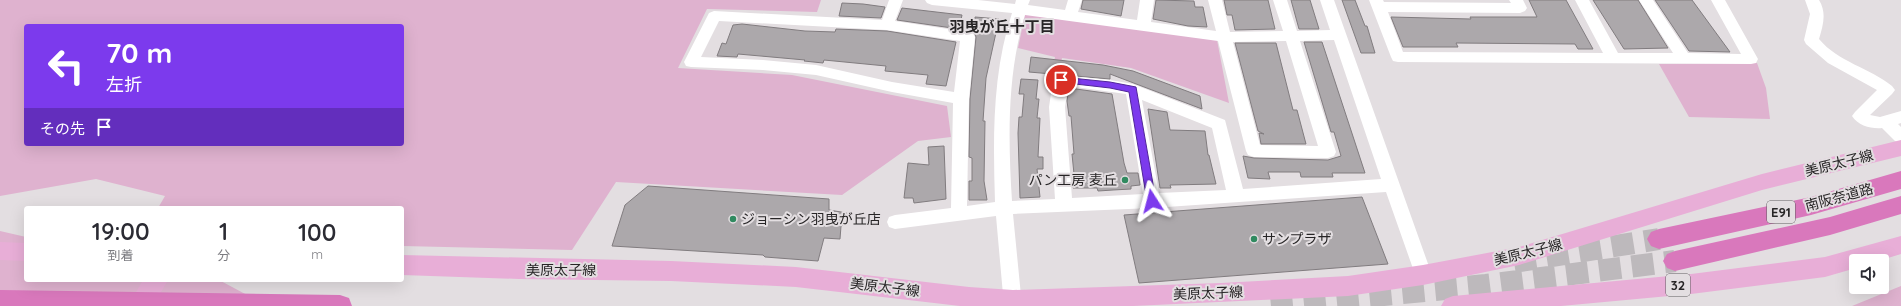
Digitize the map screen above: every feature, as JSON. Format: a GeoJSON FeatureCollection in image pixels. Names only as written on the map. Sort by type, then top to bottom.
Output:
{"type":"FeatureCollection","features":[{"type":"Feature","properties":{"kind":"highway","name":"南阪奈道路"},"geometry":{"type":"LineString","coordinates":[[1659,240],[1811,206],[1901,180]]}},
{"type":"Feature","properties":{"kind":"highway","name":"南阪奈道路"},"geometry":{"type":"LineString","coordinates":[[1675,261],[1830,226],[1901,205]]}},
{"type":"Feature","properties":{"kind":"highway"},"geometry":{"type":"LineString","coordinates":[[0,301],[340,306]]}},
{"type":"Feature","properties":{"kind":"main road","name":"美原太子線"},"geometry":{"type":"LineString","coordinates":[[404,265],[519,270],[670,271],[796,277],[1013,303],[1348,286],[1423,275],[1519,256],[1762,182],[1901,148]]}},
{"type":"Feature","properties":{"kind":"main road","name":"32"},"geometry":{"type":"LineString","coordinates":[[1453,306],[1691,284],[1825,267],[1901,245]]}},
{"type":"Feature","properties":{"kind":"main road"},"geometry":{"type":"LineString","coordinates":[[0,251],[24,252]]}},
{"type":"Feature","properties":{"kind":"main road"},"geometry":{"type":"LineString","coordinates":[[140,306],[155,282]]}},
{"type":"Feature","properties":{"kind":"street"},"geometry":{"type":"LineString","coordinates":[[886,25],[896,0]]}},
{"type":"Feature","properties":{"kind":"street"},"geometry":{"type":"LineString","coordinates":[[932,0],[1021,5],[1070,16],[1224,37],[1339,35]]}},
{"type":"Feature","properties":{"kind":"street"},"geometry":{"type":"LineString","coordinates":[[1070,16],[1075,0]]}},
{"type":"Feature","properties":{"kind":"street"},"geometry":{"type":"LineString","coordinates":[[1143,26],[1146,0]]}},
{"type":"Feature","properties":{"kind":"street"},"geometry":{"type":"LineString","coordinates":[[1215,0],[1254,151],[1328,152],[1290,37],[1280,0]]}},
{"type":"Feature","properties":{"kind":"street"},"geometry":{"type":"LineString","coordinates":[[1327,0],[1423,275]]}},
{"type":"Feature","properties":{"kind":"street"},"geometry":{"type":"LineString","coordinates":[[1516,0],[1520,8],[1378,4],[1398,57],[1683,57],[1751,59],[1718,0]]}},
{"type":"Feature","properties":{"kind":"street"},"geometry":{"type":"LineString","coordinates":[[1582,0],[1613,58]]}},
{"type":"Feature","properties":{"kind":"street"},"geometry":{"type":"LineString","coordinates":[[1646,0],[1683,57]]}},
{"type":"Feature","properties":{"kind":"street"},"geometry":{"type":"LineString","coordinates":[[1812,0],[1816,4],[1818,14],[1811,40],[1815,45],[1825,53],[1881,85],[1887,90],[1860,116],[1865,121],[1894,126]]}},
{"type":"Feature","properties":{"kind":"street"},"geometry":{"type":"LineString","coordinates":[[1013,303],[1004,208],[1003,121],[1005,86],[1010,54],[1021,5]]}},
{"type":"Feature","properties":{"kind":"street"},"geometry":{"type":"LineString","coordinates":[[959,213],[961,99],[968,37],[886,25],[714,16],[691,62],[763,65],[816,70],[892,87],[961,99]]}},
{"type":"Feature","properties":{"kind":"street"},"geometry":{"type":"LineString","coordinates":[[1064,206],[1057,107],[1061,80],[1110,85],[1133,90],[1219,124],[1236,196]]}},
{"type":"Feature","properties":{"kind":"street"},"geometry":{"type":"LineString","coordinates":[[1133,90],[1152,201]]}},
{"type":"Feature","properties":{"kind":"street"},"geometry":{"type":"LineString","coordinates":[[895,222],[1004,208],[1152,201],[1391,186]]}},
{"type":"Feature","properties":{"kind":"shaded area"},"geometry":{"type":"Polygon","coordinates":[[[0,0],[821,0],[817,12],[707,9],[678,68],[792,75],[947,106],[951,137],[918,141],[842,195],[616,182],[572,250],[404,246],[404,206],[159,206],[165,196],[96,179],[0,196],[0,0]]]}},
{"type":"Feature","properties":{"kind":"shaded area"},"geometry":{"type":"Polygon","coordinates":[[[1025,14],[1217,40],[1229,103],[1131,68],[1062,58],[1059,74],[1052,73],[1055,57],[1018,48],[1025,14]]]}},
{"type":"Feature","properties":{"kind":"shaded area"},"geometry":{"type":"Polygon","coordinates":[[[1757,63],[1766,88],[1770,119],[1689,117],[1659,64],[1757,63]]]}},
{"type":"Feature","properties":{"kind":"shaded area"},"geometry":{"type":"Polygon","coordinates":[[[0,231],[24,237],[24,282],[223,282],[268,306],[0,306],[0,231]]]}},
{"type":"Feature","properties":{"kind":"shaded area"},"geometry":{"type":"Polygon","coordinates":[[[1901,286],[1901,306],[1852,306],[1881,294],[1889,294],[1889,291],[1901,286]]]}},
{"type":"Feature","properties":{"kind":"building"},"geometry":{"type":"Polygon","coordinates":[[[1083,0],[1124,0],[1121,16],[1081,9],[1083,0]]]}},
{"type":"Feature","properties":{"kind":"building"},"geometry":{"type":"Polygon","coordinates":[[[1156,0],[1194,1],[1195,7],[1203,7],[1207,27],[1188,26],[1153,19],[1156,0]]]}},
{"type":"Feature","properties":{"kind":"building"},"geometry":{"type":"Polygon","coordinates":[[[1224,0],[1268,0],[1275,29],[1235,30],[1232,15],[1227,15],[1224,0]]]}},
{"type":"Feature","properties":{"kind":"building"},"geometry":{"type":"Polygon","coordinates":[[[1291,0],[1310,0],[1319,29],[1299,29],[1291,0]]]}},
{"type":"Feature","properties":{"kind":"building"},"geometry":{"type":"Polygon","coordinates":[[[1342,0],[1355,0],[1365,26],[1367,26],[1375,53],[1361,53],[1342,0]]]}},
{"type":"Feature","properties":{"kind":"building"},"geometry":{"type":"Polygon","coordinates":[[[1529,0],[1566,0],[1593,49],[1578,49],[1575,44],[1456,43],[1458,47],[1403,47],[1391,17],[1471,19],[1470,17],[1537,17],[1529,0]]]}},
{"type":"Feature","properties":{"kind":"building"},"geometry":{"type":"Polygon","coordinates":[[[1593,0],[1638,0],[1668,48],[1624,49],[1593,0]]]}},
{"type":"Feature","properties":{"kind":"building"},"geometry":{"type":"Polygon","coordinates":[[[1655,0],[1692,0],[1730,52],[1689,51],[1655,0]]]}},
{"type":"Feature","properties":{"kind":"building"},"geometry":{"type":"Polygon","coordinates":[[[842,3],[885,7],[881,18],[839,16],[842,3]]]}},
{"type":"Feature","properties":{"kind":"building"},"geometry":{"type":"Polygon","coordinates":[[[902,8],[962,15],[959,29],[897,20],[902,8]]]}},
{"type":"Feature","properties":{"kind":"building"},"geometry":{"type":"Polygon","coordinates":[[[975,17],[999,19],[986,78],[983,121],[985,121],[984,181],[987,200],[969,200],[969,181],[972,181],[972,158],[969,157],[970,99],[976,37],[974,32],[975,17]]]}},
{"type":"Feature","properties":{"kind":"building"},"geometry":{"type":"Polygon","coordinates":[[[742,24],[805,31],[835,32],[836,29],[887,31],[956,42],[946,86],[926,84],[928,75],[885,71],[886,66],[824,60],[823,63],[738,54],[737,57],[717,56],[722,43],[726,44],[733,25],[742,24]]]}},
{"type":"Feature","properties":{"kind":"building"},"geometry":{"type":"Polygon","coordinates":[[[1304,42],[1322,42],[1365,173],[1332,173],[1333,177],[1301,177],[1300,172],[1268,172],[1270,179],[1248,178],[1243,156],[1254,158],[1328,160],[1341,156],[1334,132],[1331,132],[1304,42]]]}},
{"type":"Feature","properties":{"kind":"building"},"geometry":{"type":"Polygon","coordinates":[[[1235,43],[1276,43],[1293,110],[1297,110],[1306,144],[1261,144],[1259,133],[1264,134],[1258,131],[1235,43]]]}},
{"type":"Feature","properties":{"kind":"building"},"geometry":{"type":"Polygon","coordinates":[[[1031,57],[1103,65],[1133,71],[1200,96],[1202,109],[1110,74],[1110,79],[1029,72],[1031,57]]]}},
{"type":"Feature","properties":{"kind":"building"},"geometry":{"type":"Polygon","coordinates":[[[1021,79],[1038,80],[1036,99],[1039,99],[1037,118],[1040,118],[1038,157],[1043,157],[1043,169],[1037,169],[1040,197],[1020,198],[1018,133],[1019,117],[1022,117],[1024,94],[1019,94],[1021,79]]]}},
{"type":"Feature","properties":{"kind":"building"},"geometry":{"type":"Polygon","coordinates":[[[1069,88],[1112,94],[1127,173],[1138,173],[1140,185],[1131,186],[1131,189],[1098,191],[1097,188],[1073,188],[1072,174],[1074,174],[1072,154],[1074,154],[1071,116],[1069,116],[1067,101],[1069,88]]]}},
{"type":"Feature","properties":{"kind":"building"},"geometry":{"type":"Polygon","coordinates":[[[1148,109],[1167,112],[1170,130],[1205,131],[1208,155],[1216,184],[1170,185],[1171,188],[1160,188],[1148,109]]]}},
{"type":"Feature","properties":{"kind":"building"},"geometry":{"type":"Polygon","coordinates":[[[944,146],[946,199],[914,203],[913,198],[904,198],[908,163],[929,165],[928,147],[944,146]]]}},
{"type":"Feature","properties":{"kind":"building","name":"ジョーシン羽曳が丘店"},"geometry":{"type":"Polygon","coordinates":[[[648,186],[829,199],[829,210],[847,213],[844,225],[841,226],[840,239],[824,238],[818,261],[765,257],[763,255],[612,246],[625,205],[648,186]]]}},
{"type":"Feature","properties":{"kind":"building","name":"サンプラザ"},"geometry":{"type":"Polygon","coordinates":[[[1362,197],[1388,264],[1139,283],[1124,215],[1362,197]]]}},
{"type":"Feature","properties":{"kind":"tunnel"},"geometry":{"type":"LineString","coordinates":[[1514,262],[1659,239]]}},
{"type":"Feature","properties":{"kind":"tunnel"},"geometry":{"type":"LineString","coordinates":[[1271,306],[1486,285],[1675,261]]}},
{"type":"Feature","properties":{"kind":"place","name":"パン工房 麦丘"},"geometry":{"type":"Point","coordinates":[1125,180]}},
{"type":"Feature","properties":{"kind":"place","name":"ジョーシン羽曳が丘店"},"geometry":{"type":"Point","coordinates":[733,219]}},
{"type":"Feature","properties":{"kind":"place","name":"サンプラザ"},"geometry":{"type":"Point","coordinates":[1254,239]}},
{"type":"Feature","properties":{"kind":"district","name":"羽曳が丘十丁目"},"geometry":{"type":"Point","coordinates":[1002,27]}},
{"type":"Feature","properties":{"kind":"route"},"geometry":{"type":"LineString","coordinates":[[1061,80],[1110,85],[1133,90],[1152,201]]}}]}
